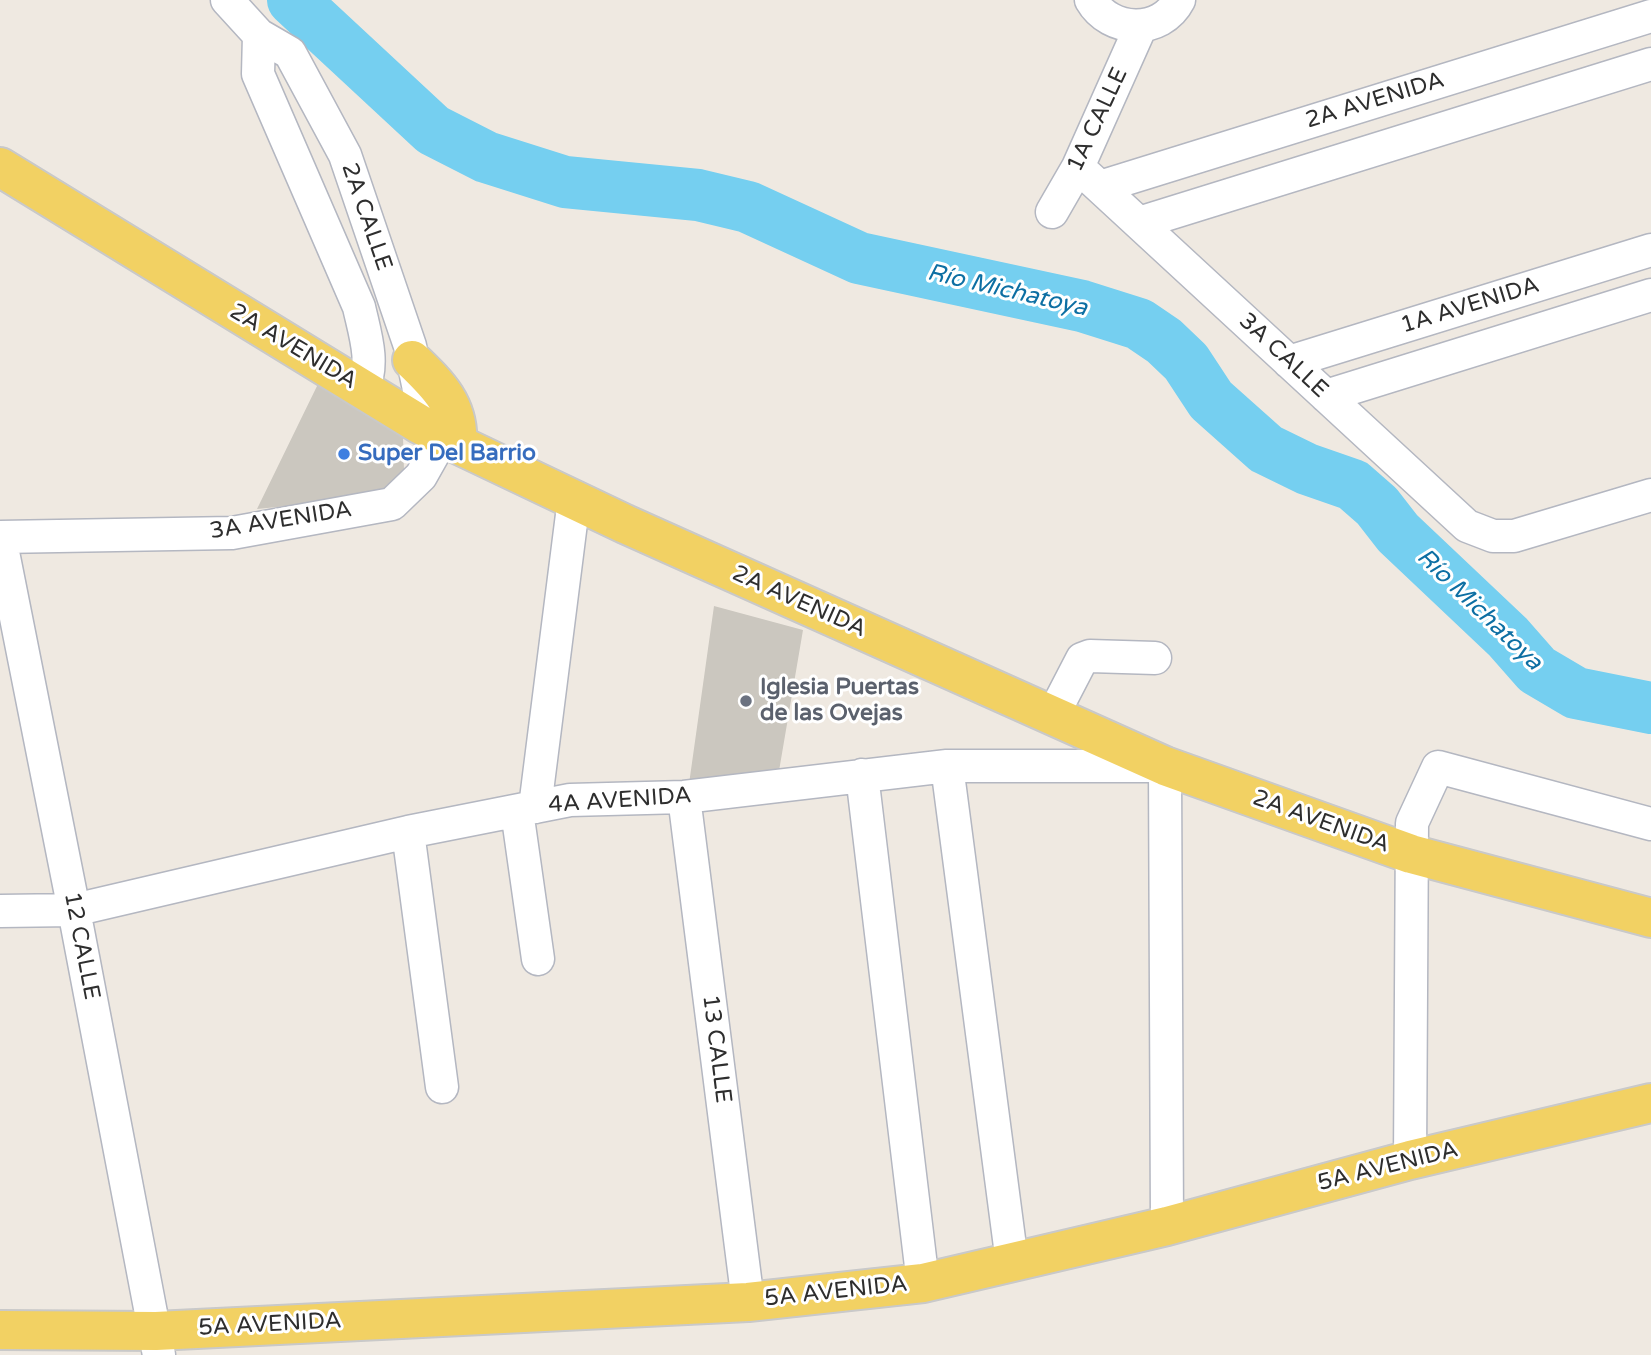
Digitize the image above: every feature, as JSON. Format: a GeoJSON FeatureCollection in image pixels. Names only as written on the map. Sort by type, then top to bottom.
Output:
{"type":"FeatureCollection","features":[{"type":"Feature","properties":{"kind":"main road","name":"2A AVENIDA"},"geometry":{"type":"LineString","coordinates":[[0,167],[440,435],[625,524],[1165,766],[1411,854],[1651,918]]}},
{"type":"Feature","properties":{"kind":"main road"},"geometry":{"type":"LineString","coordinates":[[412,360],[442,389],[458,427],[440,435]]}},
{"type":"Feature","properties":{"kind":"main road","name":"5A AVENIDA"},"geometry":{"type":"LineString","coordinates":[[0,1330],[157,1343],[748,1302],[923,1283],[1167,1226],[1410,1160],[1651,1103]]}},
{"type":"Feature","properties":{"kind":"street","name":"2A CALLE"},"geometry":{"type":"LineString","coordinates":[[227,0],[259,35],[290,53],[345,155],[412,360]]}},
{"type":"Feature","properties":{"kind":"street"},"geometry":{"type":"LineString","coordinates":[[1091,0],[1105,17],[1123,25],[1141,26],[1155,23],[1167,15],[1179,0]]}},
{"type":"Feature","properties":{"kind":"street","name":"2A AVENIDA"},"geometry":{"type":"LineString","coordinates":[[1089,177],[1651,16]]}},
{"type":"Feature","properties":{"kind":"street","name":"1A CALLE"},"geometry":{"type":"LineString","coordinates":[[1052,212],[1089,177],[1141,26]]}},
{"type":"Feature","properties":{"kind":"street","name":"2A CALLE"},"geometry":{"type":"LineString","coordinates":[[259,35],[258,74],[359,307],[368,347],[369,377],[363,389]]}},
{"type":"Feature","properties":{"kind":"street","name":"2A AVENIDA"},"geometry":{"type":"LineString","coordinates":[[1139,223],[1651,64]]}},
{"type":"Feature","properties":{"kind":"street","name":"3A CALLE"},"geometry":{"type":"LineString","coordinates":[[1089,177],[1467,526],[1493,536],[1514,536],[1651,495]]}},
{"type":"Feature","properties":{"kind":"street"},"geometry":{"type":"LineString","coordinates":[[341,261],[376,248]]}},
{"type":"Feature","properties":{"kind":"street","name":"1A AVENIDA"},"geometry":{"type":"LineString","coordinates":[[1289,362],[1651,250]]}},
{"type":"Feature","properties":{"kind":"street","name":"1A AVENIDA"},"geometry":{"type":"LineString","coordinates":[[1326,396],[1651,295]]}},
{"type":"Feature","properties":{"kind":"street","name":"3A AVENIDA"},"geometry":{"type":"LineString","coordinates":[[0,537],[232,533],[392,504],[421,476],[440,435]]}},
{"type":"Feature","properties":{"kind":"street"},"geometry":{"type":"LineString","coordinates":[[538,959],[526,809],[574,499]]}},
{"type":"Feature","properties":{"kind":"street","name":"12 CALLE"},"geometry":{"type":"LineString","coordinates":[[0,537],[157,1343]]}},
{"type":"Feature","properties":{"kind":"street"},"geometry":{"type":"LineString","coordinates":[[1053,716],[1082,659],[1090,656],[1155,658]]}},
{"type":"Feature","properties":{"kind":"street"},"geometry":{"type":"LineString","coordinates":[[947,766],[1012,1262]]}},
{"type":"Feature","properties":{"kind":"street","name":"4A AVENIDA"},"geometry":{"type":"LineString","coordinates":[[0,911],[74,910],[408,832],[570,800],[684,797],[947,766],[1165,766]]}},
{"type":"Feature","properties":{"kind":"street"},"geometry":{"type":"LineString","coordinates":[[1165,766],[1167,1226]]}},
{"type":"Feature","properties":{"kind":"street"},"geometry":{"type":"LineString","coordinates":[[1410,1160],[1412,824],[1438,767],[1651,824]]}},
{"type":"Feature","properties":{"kind":"street"},"geometry":{"type":"LineString","coordinates":[[862,775],[923,1283]]}},
{"type":"Feature","properties":{"kind":"street","name":"13 CALLE"},"geometry":{"type":"LineString","coordinates":[[684,797],[748,1302]]}},
{"type":"Feature","properties":{"kind":"street"},"geometry":{"type":"LineString","coordinates":[[408,832],[442,1087]]}},
{"type":"Feature","properties":{"kind":"building","name":"Super Del Barrio"},"geometry":{"type":"Polygon","coordinates":[[[318,384],[403,436],[404,471],[378,497],[257,509],[318,384]]]}},
{"type":"Feature","properties":{"kind":"building","name":"Iglesia Puertas de las Ovejas"},"geometry":{"type":"Polygon","coordinates":[[[714,606],[803,630],[779,771],[689,784],[714,606]]]}},
{"type":"Feature","properties":{"kind":"waterway","name":"Río Michatoya"},"geometry":{"type":"LineString","coordinates":[[293,0],[433,130],[486,157],[565,182],[698,195],[748,207],[859,258],[1082,306],[1139,324],[1164,341],[1186,362],[1211,400],[1266,449],[1307,469],[1353,485],[1377,506],[1398,533],[1508,637],[1537,670],[1576,693],[1651,708]]}},
{"type":"Feature","properties":{"kind":"place","name":"Super Del Barrio"},"geometry":{"type":"Point","coordinates":[344,454]}},
{"type":"Feature","properties":{"kind":"place","name":"Iglesia Puertas de las Ovejas"},"geometry":{"type":"Point","coordinates":[746,701]}}]}
